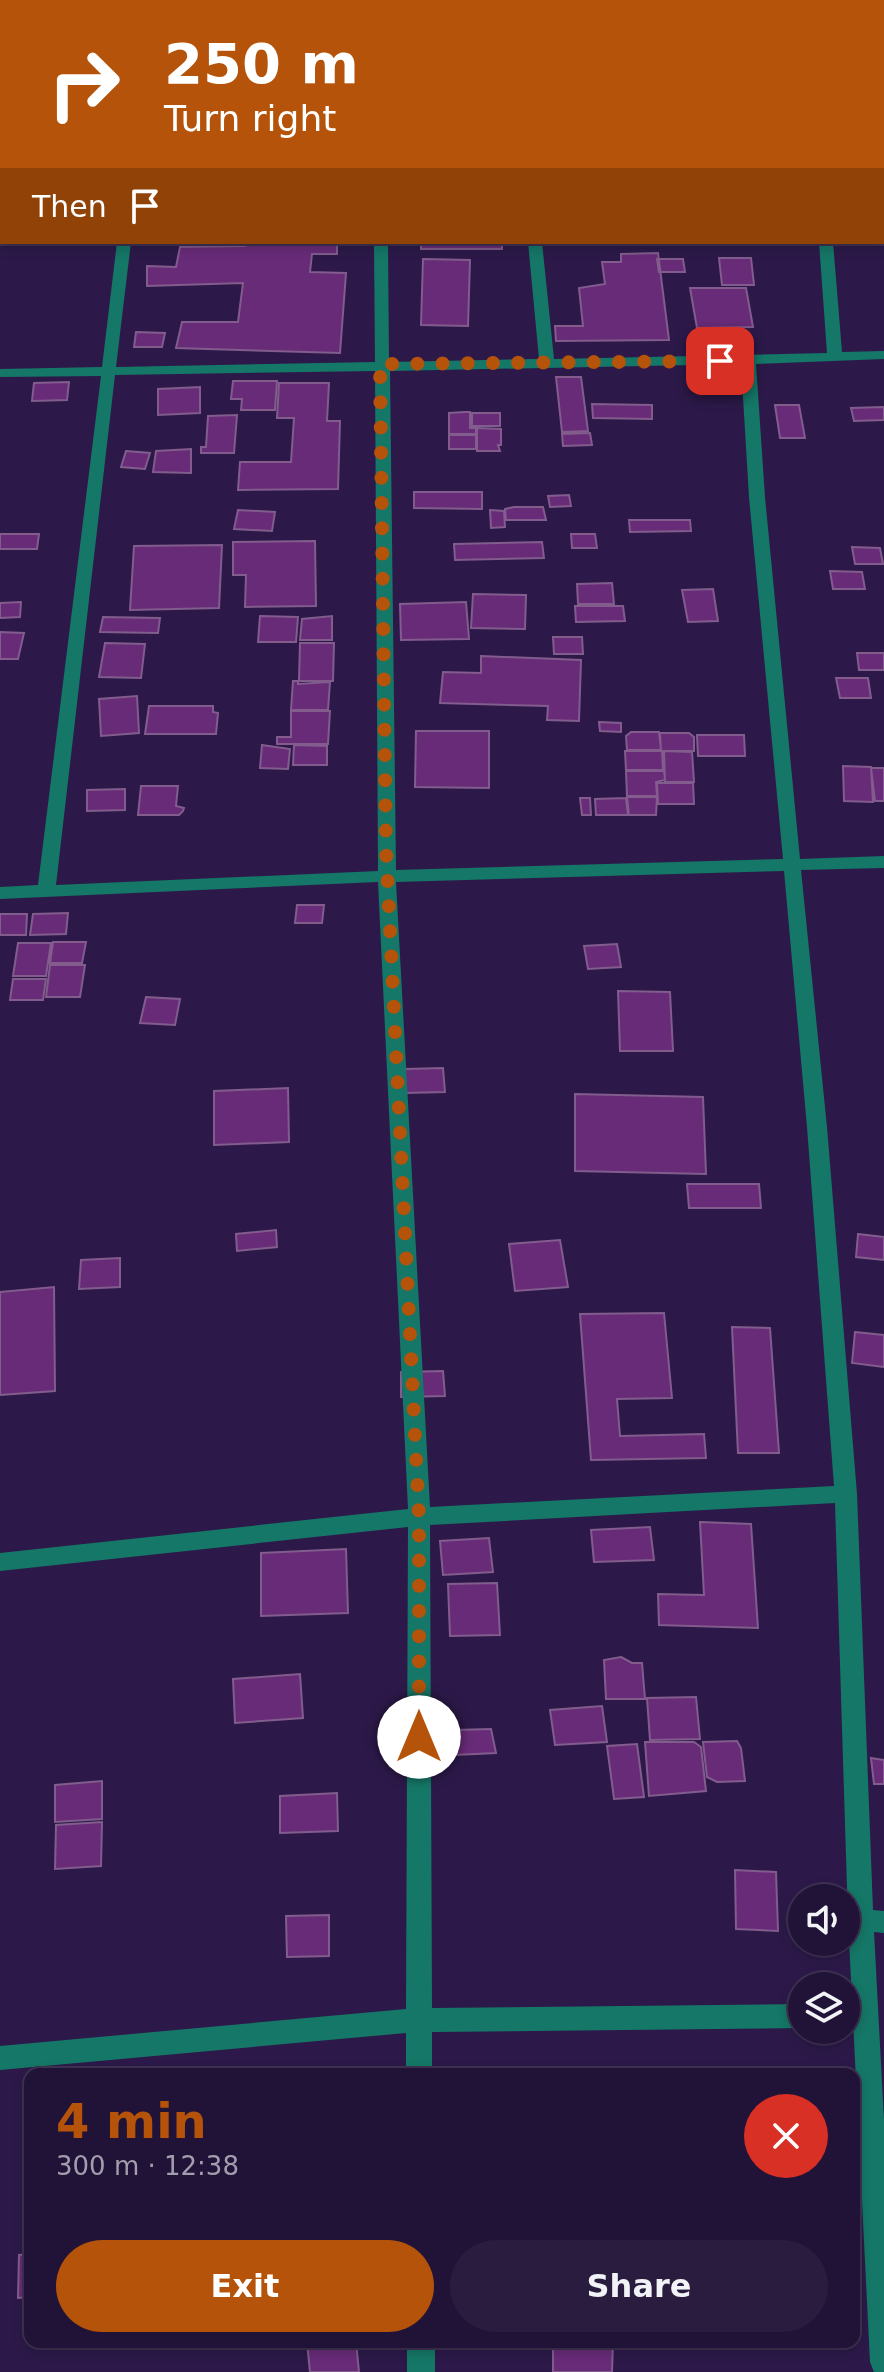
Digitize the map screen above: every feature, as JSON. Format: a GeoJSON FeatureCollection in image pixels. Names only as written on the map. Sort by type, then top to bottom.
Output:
{"type":"FeatureCollection","features":[{"type":"Feature","properties":{"kind":"street"},"geometry":{"type":"LineString","coordinates":[[46,890],[124,244]]}},
{"type":"Feature","properties":{"kind":"street"},"geometry":{"type":"LineString","coordinates":[[381,244],[387,876],[419,1517],[419,2068]]}},
{"type":"Feature","properties":{"kind":"street"},"geometry":{"type":"LineString","coordinates":[[535,244],[547,363]]}},
{"type":"Feature","properties":{"kind":"street"},"geometry":{"type":"LineString","coordinates":[[826,244],[835,357]]}},
{"type":"Feature","properties":{"kind":"street"},"geometry":{"type":"LineString","coordinates":[[0,373],[884,355]]}},
{"type":"Feature","properties":{"kind":"street"},"geometry":{"type":"LineString","coordinates":[[748,360],[757,497],[792,862],[846,1494],[872,1921],[860,1992]]}},
{"type":"Feature","properties":{"kind":"street"},"geometry":{"type":"LineString","coordinates":[[0,893],[387,876],[792,862],[884,862]]}},
{"type":"Feature","properties":{"kind":"street"},"geometry":{"type":"LineString","coordinates":[[0,1562],[419,1517],[846,1494]]}},
{"type":"Feature","properties":{"kind":"street"},"geometry":{"type":"LineString","coordinates":[[0,2058],[418,2020],[788,2016]]}},
{"type":"Feature","properties":{"kind":"street"},"geometry":{"type":"LineString","coordinates":[[858,2044],[884,2362]]}},
{"type":"Feature","properties":{"kind":"street"},"geometry":{"type":"LineString","coordinates":[[421,2348],[421,2372]]}},
{"type":"Feature","properties":{"kind":"building"},"geometry":{"type":"Polygon","coordinates":[[[337,244],[337,254],[312,254],[310,272],[346,273],[340,353],[176,348],[182,322],[238,322],[243,283],[147,286],[147,266],[176,267],[180,247],[337,244]]]}},
{"type":"Feature","properties":{"kind":"building"},"geometry":{"type":"Polygon","coordinates":[[[421,244],[502,244],[502,249],[421,249],[421,244]]]}},
{"type":"Feature","properties":{"kind":"building"},"geometry":{"type":"Polygon","coordinates":[[[658,253],[669,340],[556,341],[555,326],[583,326],[579,288],[605,284],[602,262],[621,262],[621,254],[658,253]]]}},
{"type":"Feature","properties":{"kind":"building"},"geometry":{"type":"Polygon","coordinates":[[[719,258],[751,258],[754,285],[722,285],[719,258]]]}},
{"type":"Feature","properties":{"kind":"building"},"geometry":{"type":"Polygon","coordinates":[[[423,259],[470,260],[468,326],[421,325],[423,259]]]}},
{"type":"Feature","properties":{"kind":"building"},"geometry":{"type":"Polygon","coordinates":[[[657,259],[683,259],[685,272],[659,272],[657,259]]]}},
{"type":"Feature","properties":{"kind":"building"},"geometry":{"type":"Polygon","coordinates":[[[690,288],[746,288],[753,327],[697,328],[690,288]]]}},
{"type":"Feature","properties":{"kind":"building"},"geometry":{"type":"Polygon","coordinates":[[[136,332],[165,333],[162,347],[134,347],[136,332]]]}},
{"type":"Feature","properties":{"kind":"building"},"geometry":{"type":"Polygon","coordinates":[[[556,377],[581,377],[588,431],[562,432],[556,377]]]}},
{"type":"Feature","properties":{"kind":"building"},"geometry":{"type":"Polygon","coordinates":[[[233,381],[277,381],[275,410],[241,410],[242,399],[231,399],[233,381]]]}},
{"type":"Feature","properties":{"kind":"building"},"geometry":{"type":"Polygon","coordinates":[[[69,382],[67,400],[32,401],[34,383],[69,382]]]}},
{"type":"Feature","properties":{"kind":"building"},"geometry":{"type":"Polygon","coordinates":[[[279,383],[329,383],[327,421],[340,421],[338,489],[238,490],[240,462],[291,462],[294,418],[277,418],[279,383]]]}},
{"type":"Feature","properties":{"kind":"building"},"geometry":{"type":"Polygon","coordinates":[[[200,387],[200,413],[158,415],[158,389],[200,387]]]}},
{"type":"Feature","properties":{"kind":"building"},"geometry":{"type":"Polygon","coordinates":[[[592,404],[652,405],[652,419],[593,418],[592,404]]]}},
{"type":"Feature","properties":{"kind":"building"},"geometry":{"type":"Polygon","coordinates":[[[775,405],[799,405],[805,438],[780,438],[775,405]]]}},
{"type":"Feature","properties":{"kind":"building"},"geometry":{"type":"Polygon","coordinates":[[[884,407],[884,420],[854,421],[851,408],[884,407]]]}},
{"type":"Feature","properties":{"kind":"building"},"geometry":{"type":"Polygon","coordinates":[[[470,412],[470,428],[476,428],[476,434],[449,434],[449,413],[470,412]]]}},
{"type":"Feature","properties":{"kind":"building"},"geometry":{"type":"Polygon","coordinates":[[[472,413],[500,413],[500,426],[472,426],[472,413]]]}},
{"type":"Feature","properties":{"kind":"building"},"geometry":{"type":"Polygon","coordinates":[[[237,415],[234,453],[201,453],[201,447],[206,447],[208,416],[237,415]]]}},
{"type":"Feature","properties":{"kind":"building"},"geometry":{"type":"Polygon","coordinates":[[[477,428],[501,429],[500,451],[477,451],[477,428]]]}},
{"type":"Feature","properties":{"kind":"building"},"geometry":{"type":"Polygon","coordinates":[[[590,433],[592,445],[563,446],[562,434],[590,433]]]}},
{"type":"Feature","properties":{"kind":"building"},"geometry":{"type":"Polygon","coordinates":[[[449,435],[476,435],[476,449],[449,449],[449,435]]]}},
{"type":"Feature","properties":{"kind":"building"},"geometry":{"type":"Polygon","coordinates":[[[191,449],[191,473],[153,472],[156,451],[191,449]]]}},
{"type":"Feature","properties":{"kind":"building"},"geometry":{"type":"Polygon","coordinates":[[[126,451],[150,453],[145,469],[121,467],[126,451]]]}},
{"type":"Feature","properties":{"kind":"building"},"geometry":{"type":"Polygon","coordinates":[[[414,492],[482,492],[482,509],[414,508],[414,492]]]}},
{"type":"Feature","properties":{"kind":"building"},"geometry":{"type":"Polygon","coordinates":[[[569,495],[571,506],[550,507],[548,496],[569,495]]]}},
{"type":"Feature","properties":{"kind":"building"},"geometry":{"type":"Polygon","coordinates":[[[543,507],[546,520],[506,520],[505,509],[543,507]]]}},
{"type":"Feature","properties":{"kind":"building"},"geometry":{"type":"Polygon","coordinates":[[[238,510],[275,512],[272,531],[234,529],[238,510]]]}},
{"type":"Feature","properties":{"kind":"building"},"geometry":{"type":"Polygon","coordinates":[[[490,510],[504,511],[505,527],[491,528],[490,510]]]}},
{"type":"Feature","properties":{"kind":"building"},"geometry":{"type":"Polygon","coordinates":[[[629,520],[690,520],[691,531],[630,532],[629,520]]]}},
{"type":"Feature","properties":{"kind":"building"},"geometry":{"type":"Polygon","coordinates":[[[0,534],[39,534],[37,549],[0,549],[0,534]]]}},
{"type":"Feature","properties":{"kind":"building"},"geometry":{"type":"Polygon","coordinates":[[[571,534],[595,534],[597,548],[572,548],[571,534]]]}},
{"type":"Feature","properties":{"kind":"building"},"geometry":{"type":"Polygon","coordinates":[[[315,541],[316,606],[245,607],[246,575],[233,575],[233,542],[315,541]]]}},
{"type":"Feature","properties":{"kind":"building"},"geometry":{"type":"Polygon","coordinates":[[[542,542],[544,558],[455,560],[454,544],[542,542]]]}},
{"type":"Feature","properties":{"kind":"building"},"geometry":{"type":"Polygon","coordinates":[[[222,545],[219,608],[130,610],[134,546],[222,545]]]}},
{"type":"Feature","properties":{"kind":"building"},"geometry":{"type":"Polygon","coordinates":[[[852,547],[880,548],[883,564],[855,564],[852,547]]]}},
{"type":"Feature","properties":{"kind":"building"},"geometry":{"type":"Polygon","coordinates":[[[830,571],[862,572],[865,589],[833,589],[830,571]]]}},
{"type":"Feature","properties":{"kind":"building"},"geometry":{"type":"Polygon","coordinates":[[[612,583],[614,604],[578,604],[577,584],[612,583]]]}},
{"type":"Feature","properties":{"kind":"building"},"geometry":{"type":"Polygon","coordinates":[[[713,589],[718,621],[688,622],[682,590],[713,589]]]}},
{"type":"Feature","properties":{"kind":"building"},"geometry":{"type":"Polygon","coordinates":[[[473,594],[526,595],[525,629],[471,628],[473,594]]]}},
{"type":"Feature","properties":{"kind":"building"},"geometry":{"type":"Polygon","coordinates":[[[21,602],[20,617],[0,618],[0,603],[21,602]]]}},
{"type":"Feature","properties":{"kind":"building"},"geometry":{"type":"Polygon","coordinates":[[[466,602],[469,639],[401,640],[400,604],[466,602]]]}},
{"type":"Feature","properties":{"kind":"building"},"geometry":{"type":"Polygon","coordinates":[[[575,606],[623,606],[625,621],[576,622],[575,606]]]}},
{"type":"Feature","properties":{"kind":"building"},"geometry":{"type":"Polygon","coordinates":[[[260,616],[298,617],[296,642],[258,642],[260,616]]]}},
{"type":"Feature","properties":{"kind":"building"},"geometry":{"type":"Polygon","coordinates":[[[332,616],[332,640],[300,640],[302,619],[332,616]]]}},
{"type":"Feature","properties":{"kind":"building"},"geometry":{"type":"Polygon","coordinates":[[[103,617],[160,618],[158,633],[100,632],[103,617]]]}},
{"type":"Feature","properties":{"kind":"building"},"geometry":{"type":"Polygon","coordinates":[[[0,632],[24,633],[18,659],[0,659],[0,632]]]}},
{"type":"Feature","properties":{"kind":"building"},"geometry":{"type":"Polygon","coordinates":[[[553,637],[582,637],[583,654],[554,654],[553,637]]]}},
{"type":"Feature","properties":{"kind":"building"},"geometry":{"type":"Polygon","coordinates":[[[105,643],[145,644],[141,678],[99,677],[105,643]]]}},
{"type":"Feature","properties":{"kind":"building"},"geometry":{"type":"Polygon","coordinates":[[[300,643],[334,643],[333,681],[299,681],[300,643]]]}},
{"type":"Feature","properties":{"kind":"building"},"geometry":{"type":"Polygon","coordinates":[[[857,653],[884,653],[884,670],[859,670],[857,653]]]}},
{"type":"Feature","properties":{"kind":"building"},"geometry":{"type":"Polygon","coordinates":[[[481,656],[581,660],[579,721],[547,720],[548,706],[440,703],[443,672],[481,673],[481,656]]]}},
{"type":"Feature","properties":{"kind":"building"},"geometry":{"type":"Polygon","coordinates":[[[836,678],[868,678],[871,698],[840,698],[836,678]]]}},
{"type":"Feature","properties":{"kind":"building"},"geometry":{"type":"Polygon","coordinates":[[[293,681],[298,681],[298,684],[330,682],[328,710],[291,710],[293,681]]]}},
{"type":"Feature","properties":{"kind":"building"},"geometry":{"type":"Polygon","coordinates":[[[137,696],[139,733],[101,736],[99,699],[137,696]]]}},
{"type":"Feature","properties":{"kind":"building"},"geometry":{"type":"Polygon","coordinates":[[[149,706],[213,706],[213,712],[218,713],[216,734],[145,734],[149,706]]]}},
{"type":"Feature","properties":{"kind":"building"},"geometry":{"type":"Polygon","coordinates":[[[291,711],[330,711],[328,744],[277,744],[277,737],[291,737],[291,711]]]}},
{"type":"Feature","properties":{"kind":"building"},"geometry":{"type":"Polygon","coordinates":[[[599,722],[621,723],[621,732],[600,731],[599,722]]]}},
{"type":"Feature","properties":{"kind":"building"},"geometry":{"type":"Polygon","coordinates":[[[416,731],[489,731],[489,788],[415,787],[416,731]]]}},
{"type":"Feature","properties":{"kind":"building"},"geometry":{"type":"Polygon","coordinates":[[[631,732],[659,732],[661,750],[627,750],[626,736],[631,732]]]}},
{"type":"Feature","properties":{"kind":"building"},"geometry":{"type":"Polygon","coordinates":[[[660,733],[689,733],[694,737],[694,751],[661,751],[660,733]]]}},
{"type":"Feature","properties":{"kind":"building"},"geometry":{"type":"Polygon","coordinates":[[[697,735],[744,735],[745,756],[698,756],[697,735]]]}},
{"type":"Feature","properties":{"kind":"building"},"geometry":{"type":"Polygon","coordinates":[[[262,745],[290,749],[288,769],[260,768],[262,745]]]}},
{"type":"Feature","properties":{"kind":"building"},"geometry":{"type":"Polygon","coordinates":[[[294,745],[327,746],[327,765],[293,765],[294,745]]]}},
{"type":"Feature","properties":{"kind":"building"},"geometry":{"type":"Polygon","coordinates":[[[625,751],[662,751],[663,770],[626,770],[625,751]]]}},
{"type":"Feature","properties":{"kind":"building"},"geometry":{"type":"Polygon","coordinates":[[[664,751],[692,752],[694,782],[665,782],[664,751]]]}},
{"type":"Feature","properties":{"kind":"building"},"geometry":{"type":"Polygon","coordinates":[[[843,766],[871,767],[873,802],[844,801],[843,766]]]}},
{"type":"Feature","properties":{"kind":"building"},"geometry":{"type":"Polygon","coordinates":[[[871,768],[884,768],[884,801],[875,801],[871,768]]]}},
{"type":"Feature","properties":{"kind":"building"},"geometry":{"type":"Polygon","coordinates":[[[626,771],[664,771],[665,780],[656,782],[657,796],[627,796],[626,771]]]}},
{"type":"Feature","properties":{"kind":"building"},"geometry":{"type":"Polygon","coordinates":[[[657,783],[693,783],[694,804],[658,804],[657,783]]]}},
{"type":"Feature","properties":{"kind":"building"},"geometry":{"type":"Polygon","coordinates":[[[141,786],[178,786],[176,806],[184,808],[183,811],[179,815],[138,815],[141,786]]]}},
{"type":"Feature","properties":{"kind":"building"},"geometry":{"type":"Polygon","coordinates":[[[125,789],[125,810],[87,811],[87,790],[125,789]]]}},
{"type":"Feature","properties":{"kind":"building"},"geometry":{"type":"Polygon","coordinates":[[[627,797],[657,797],[656,815],[629,815],[627,797]]]}},
{"type":"Feature","properties":{"kind":"building"},"geometry":{"type":"Polygon","coordinates":[[[580,798],[590,798],[591,815],[582,815],[580,798]]]}},
{"type":"Feature","properties":{"kind":"building"},"geometry":{"type":"Polygon","coordinates":[[[626,798],[628,815],[596,815],[595,799],[626,798]]]}},
{"type":"Feature","properties":{"kind":"building"},"geometry":{"type":"Polygon","coordinates":[[[297,905],[324,905],[322,923],[295,923],[297,905]]]}},
{"type":"Feature","properties":{"kind":"building"},"geometry":{"type":"Polygon","coordinates":[[[68,913],[66,934],[30,935],[33,914],[68,913]]]}},
{"type":"Feature","properties":{"kind":"building"},"geometry":{"type":"Polygon","coordinates":[[[0,914],[27,914],[26,935],[0,935],[0,914]]]}},
{"type":"Feature","properties":{"kind":"building"},"geometry":{"type":"Polygon","coordinates":[[[53,942],[86,942],[82,963],[50,963],[53,942]]]}},
{"type":"Feature","properties":{"kind":"building"},"geometry":{"type":"Polygon","coordinates":[[[18,943],[51,943],[46,976],[13,976],[18,943]]]}},
{"type":"Feature","properties":{"kind":"building"},"geometry":{"type":"Polygon","coordinates":[[[617,944],[621,967],[588,969],[584,946],[617,944]]]}},
{"type":"Feature","properties":{"kind":"building"},"geometry":{"type":"Polygon","coordinates":[[[50,965],[85,965],[80,997],[46,997],[50,965]]]}},
{"type":"Feature","properties":{"kind":"building"},"geometry":{"type":"Polygon","coordinates":[[[13,979],[46,979],[43,1000],[10,1000],[13,979]]]}},
{"type":"Feature","properties":{"kind":"building"},"geometry":{"type":"Polygon","coordinates":[[[618,991],[670,992],[673,1051],[620,1051],[618,991]]]}},
{"type":"Feature","properties":{"kind":"building"},"geometry":{"type":"Polygon","coordinates":[[[146,997],[180,999],[175,1025],[140,1023],[146,997]]]}},
{"type":"Feature","properties":{"kind":"building"},"geometry":{"type":"Polygon","coordinates":[[[443,1068],[445,1092],[405,1093],[405,1069],[443,1068]]]}},
{"type":"Feature","properties":{"kind":"building"},"geometry":{"type":"Polygon","coordinates":[[[288,1088],[289,1142],[214,1145],[214,1091],[288,1088]]]}},
{"type":"Feature","properties":{"kind":"building"},"geometry":{"type":"Polygon","coordinates":[[[575,1094],[703,1097],[706,1174],[575,1171],[575,1094]]]}},
{"type":"Feature","properties":{"kind":"building"},"geometry":{"type":"Polygon","coordinates":[[[687,1184],[759,1184],[761,1208],[689,1208],[687,1184]]]}},
{"type":"Feature","properties":{"kind":"building"},"geometry":{"type":"Polygon","coordinates":[[[276,1230],[277,1247],[237,1251],[236,1234],[276,1230]]]}},
{"type":"Feature","properties":{"kind":"building"},"geometry":{"type":"Polygon","coordinates":[[[858,1234],[884,1237],[884,1260],[856,1257],[858,1234]]]}},
{"type":"Feature","properties":{"kind":"building"},"geometry":{"type":"Polygon","coordinates":[[[560,1240],[568,1287],[515,1291],[509,1244],[560,1240]]]}},
{"type":"Feature","properties":{"kind":"building"},"geometry":{"type":"Polygon","coordinates":[[[120,1258],[120,1287],[79,1289],[81,1260],[120,1258]]]}},
{"type":"Feature","properties":{"kind":"building"},"geometry":{"type":"Polygon","coordinates":[[[54,1287],[55,1391],[0,1395],[0,1292],[54,1287]]]}},
{"type":"Feature","properties":{"kind":"building"},"geometry":{"type":"Polygon","coordinates":[[[664,1313],[672,1398],[617,1399],[620,1436],[704,1434],[706,1458],[591,1460],[580,1314],[664,1313]]]}},
{"type":"Feature","properties":{"kind":"building"},"geometry":{"type":"Polygon","coordinates":[[[732,1327],[770,1328],[779,1453],[738,1453],[732,1327]]]}},
{"type":"Feature","properties":{"kind":"building"},"geometry":{"type":"Polygon","coordinates":[[[855,1332],[884,1335],[884,1367],[852,1363],[855,1332]]]}},
{"type":"Feature","properties":{"kind":"building"},"geometry":{"type":"Polygon","coordinates":[[[443,1371],[445,1396],[401,1397],[401,1372],[443,1371]]]}},
{"type":"Feature","properties":{"kind":"building"},"geometry":{"type":"Polygon","coordinates":[[[700,1522],[751,1524],[758,1628],[659,1625],[658,1594],[704,1595],[700,1522]]]}},
{"type":"Feature","properties":{"kind":"building"},"geometry":{"type":"Polygon","coordinates":[[[650,1527],[654,1560],[594,1562],[591,1530],[650,1527]]]}},
{"type":"Feature","properties":{"kind":"building"},"geometry":{"type":"Polygon","coordinates":[[[489,1538],[493,1572],[443,1575],[440,1541],[489,1538]]]}},
{"type":"Feature","properties":{"kind":"building"},"geometry":{"type":"Polygon","coordinates":[[[346,1549],[348,1613],[261,1616],[261,1553],[346,1549]]]}},
{"type":"Feature","properties":{"kind":"building"},"geometry":{"type":"Polygon","coordinates":[[[497,1583],[500,1635],[450,1636],[448,1584],[497,1583]]]}},
{"type":"Feature","properties":{"kind":"building"},"geometry":{"type":"Polygon","coordinates":[[[621,1657],[632,1663],[642,1663],[645,1699],[606,1699],[604,1660],[621,1657]]]}},
{"type":"Feature","properties":{"kind":"building"},"geometry":{"type":"Polygon","coordinates":[[[300,1674],[303,1718],[235,1723],[233,1679],[300,1674]]]}},
{"type":"Feature","properties":{"kind":"building"},"geometry":{"type":"Polygon","coordinates":[[[696,1697],[700,1739],[650,1740],[647,1698],[696,1697]]]}},
{"type":"Feature","properties":{"kind":"building"},"geometry":{"type":"Polygon","coordinates":[[[602,1706],[607,1742],[555,1745],[550,1710],[602,1706]]]}},
{"type":"Feature","properties":{"kind":"building"},"geometry":{"type":"Polygon","coordinates":[[[491,1729],[496,1753],[455,1755],[455,1730],[491,1729]]]}},
{"type":"Feature","properties":{"kind":"building"},"geometry":{"type":"Polygon","coordinates":[[[737,1741],[741,1748],[745,1781],[717,1782],[707,1777],[703,1742],[737,1741]]]}},
{"type":"Feature","properties":{"kind":"building"},"geometry":{"type":"Polygon","coordinates":[[[645,1742],[694,1742],[701,1747],[706,1791],[649,1796],[645,1742]]]}},
{"type":"Feature","properties":{"kind":"building"},"geometry":{"type":"Polygon","coordinates":[[[637,1744],[644,1797],[614,1799],[607,1746],[637,1744]]]}},
{"type":"Feature","properties":{"kind":"building"},"geometry":{"type":"Polygon","coordinates":[[[871,1758],[884,1760],[884,1784],[874,1784],[871,1758]]]}},
{"type":"Feature","properties":{"kind":"building"},"geometry":{"type":"Polygon","coordinates":[[[102,1781],[102,1819],[55,1822],[55,1785],[102,1781]]]}},
{"type":"Feature","properties":{"kind":"building"},"geometry":{"type":"Polygon","coordinates":[[[337,1793],[338,1831],[280,1833],[280,1796],[337,1793]]]}},
{"type":"Feature","properties":{"kind":"building"},"geometry":{"type":"Polygon","coordinates":[[[102,1822],[101,1866],[55,1869],[56,1825],[102,1822]]]}},
{"type":"Feature","properties":{"kind":"building"},"geometry":{"type":"Polygon","coordinates":[[[735,1870],[776,1872],[778,1931],[736,1929],[735,1870]]]}},
{"type":"Feature","properties":{"kind":"building"},"geometry":{"type":"Polygon","coordinates":[[[329,1915],[329,1956],[287,1957],[286,1916],[329,1915]]]}},
{"type":"Feature","properties":{"kind":"building"},"geometry":{"type":"Polygon","coordinates":[[[19,2255],[24,2255],[24,2298],[18,2298],[19,2255]]]}},
{"type":"Feature","properties":{"kind":"building"},"geometry":{"type":"Polygon","coordinates":[[[308,2348],[357,2348],[359,2372],[310,2372],[308,2348]]]}},
{"type":"Feature","properties":{"kind":"building"},"geometry":{"type":"Polygon","coordinates":[[[553,2348],[613,2348],[612,2372],[553,2372],[553,2348]]]}},
{"type":"Feature","properties":{"kind":"route"},"geometry":{"type":"LineString","coordinates":[[419,1737],[419,1517],[386,849],[380,364],[720,361]]}}]}
